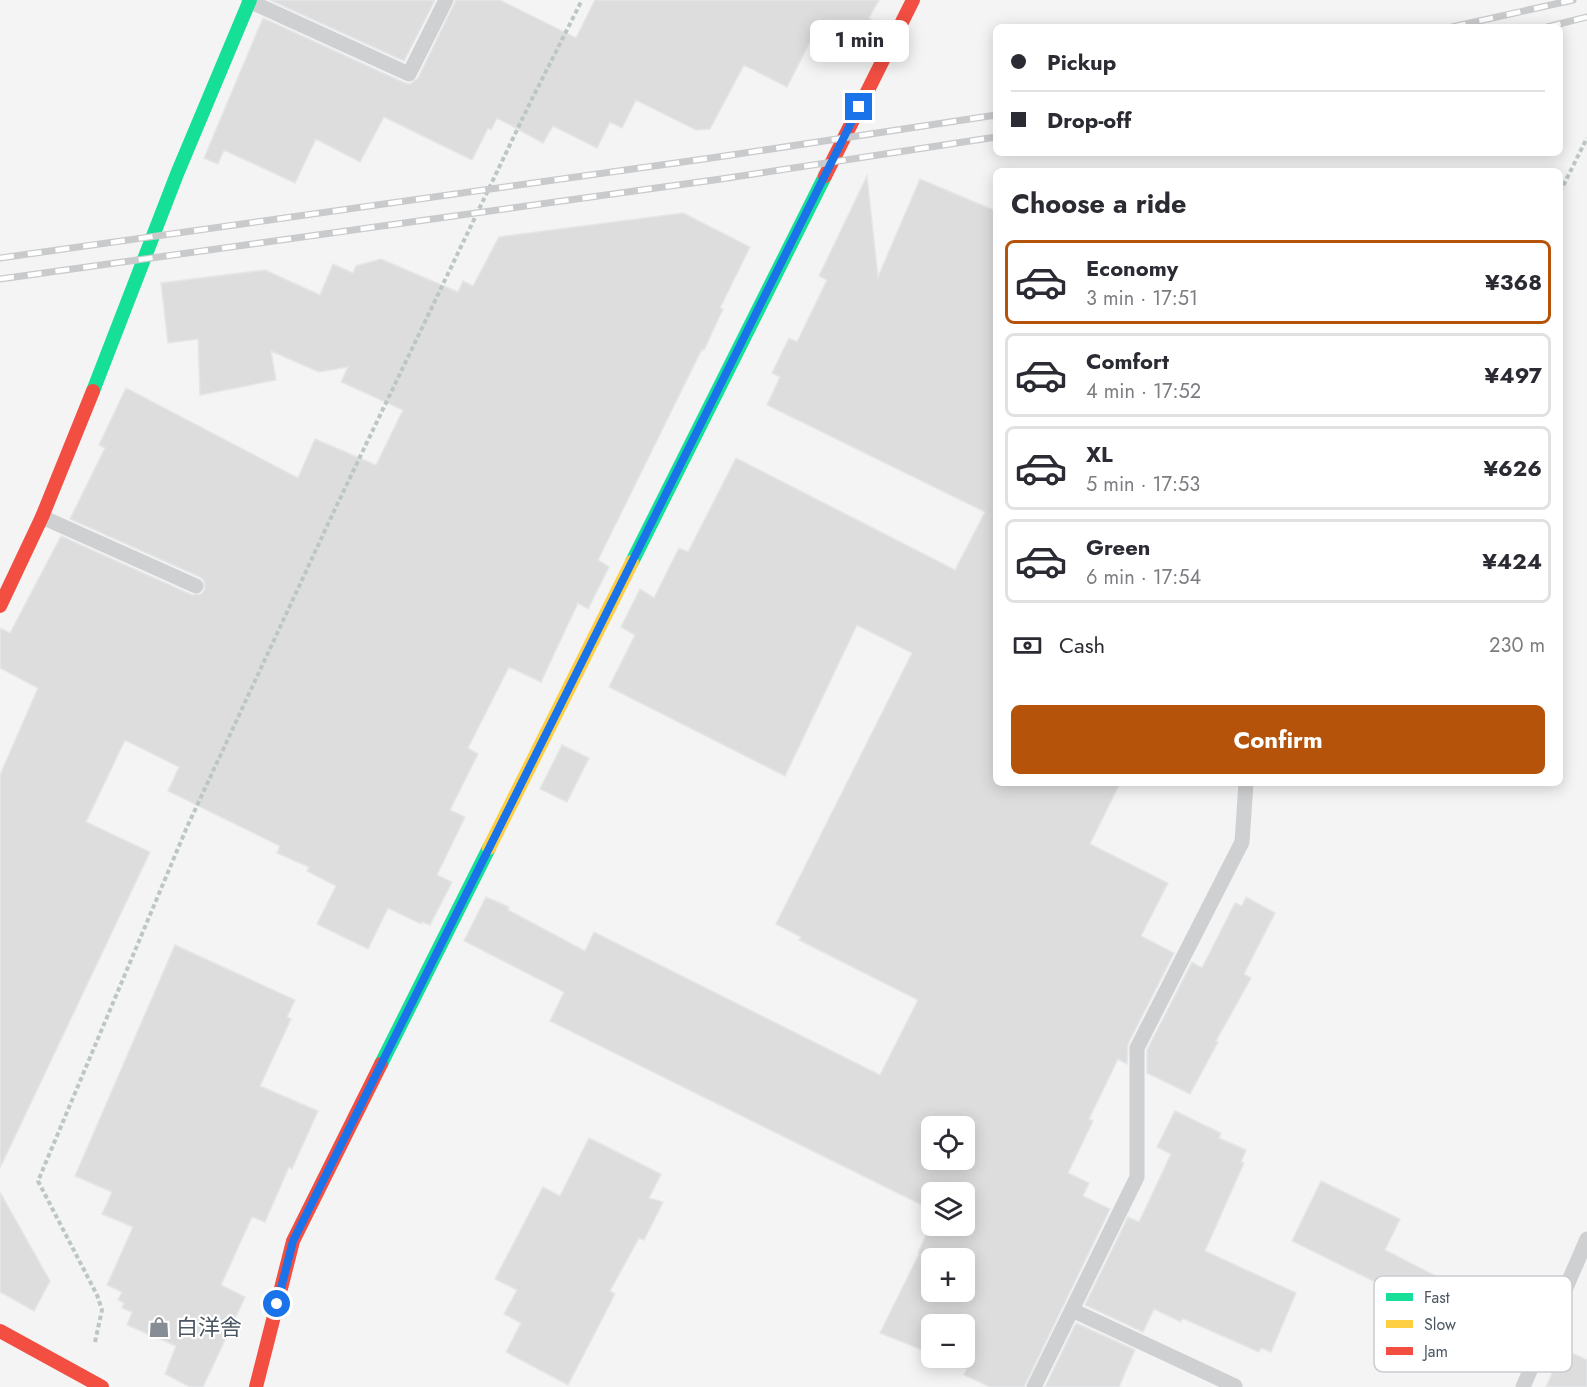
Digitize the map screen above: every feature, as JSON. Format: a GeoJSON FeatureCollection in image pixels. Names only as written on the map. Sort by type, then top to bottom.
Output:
{"type":"FeatureCollection","features":[{"type":"Feature","properties":{"kind":"street"},"geometry":{"type":"LineString","coordinates":[[0,606],[42,518],[106,360],[177,174],[250,0]]}},
{"type":"Feature","properties":{"kind":"street"},"geometry":{"type":"LineString","coordinates":[[256,1387],[293,1241],[913,0]]}},
{"type":"Feature","properties":{"kind":"street"},"geometry":{"type":"LineString","coordinates":[[0,1331],[102,1387]]}},
{"type":"Feature","properties":{"kind":"lane"},"geometry":{"type":"LineString","coordinates":[[250,0],[409,74],[446,0]]}},
{"type":"Feature","properties":{"kind":"lane"},"geometry":{"type":"LineString","coordinates":[[42,518],[196,586]]}},
{"type":"Feature","properties":{"kind":"lane"},"geometry":{"type":"LineString","coordinates":[[1035,1387],[1137,1177],[1137,1048],[1242,842],[1246,786]]}},
{"type":"Feature","properties":{"kind":"lane"},"geometry":{"type":"LineString","coordinates":[[1571,1276],[1587,1239]]}},
{"type":"Feature","properties":{"kind":"lane"},"geometry":{"type":"LineString","coordinates":[[1072,1310],[1235,1386]]}},
{"type":"Feature","properties":{"kind":"lane"},"geometry":{"type":"LineString","coordinates":[[1523,1387],[1529,1372]]}},
{"type":"Feature","properties":{"kind":"path"},"geometry":{"type":"LineString","coordinates":[[87,1379],[102,1310],[97,1295],[38,1181],[187,827],[335,509],[524,114],[582,0]]}},
{"type":"Feature","properties":{"kind":"path"},"geometry":{"type":"LineString","coordinates":[[1563,186],[1587,138]]}},
{"type":"Feature","properties":{"kind":"building"},"geometry":{"type":"Polygon","coordinates":[[[270,0],[435,0],[404,61],[270,0]]]}},
{"type":"Feature","properties":{"kind":"building"},"geometry":{"type":"Polygon","coordinates":[[[456,0],[500,0],[576,38],[595,0],[879,0],[869,18],[872,20],[855,54],[810,42],[787,87],[744,65],[710,129],[696,130],[636,100],[622,128],[610,122],[597,148],[553,126],[543,143],[497,118],[491,130],[488,128],[472,160],[384,117],[360,162],[316,139],[295,183],[224,150],[218,164],[204,158],[263,18],[410,84],[418,78],[456,0]]]}},
{"type":"Feature","properties":{"kind":"building"},"geometry":{"type":"Polygon","coordinates":[[[867,176],[878,277],[920,179],[993,210],[993,786],[1119,786],[1090,844],[1168,883],[1141,936],[1174,953],[1128,1044],[1127,1064],[1118,1059],[1089,1119],[1093,1121],[1068,1173],[1089,1183],[1083,1196],[1110,1209],[1024,1387],[990,1387],[964,1375],[967,1369],[964,1368],[975,1368],[975,1314],[921,1314],[921,1350],[880,1333],[919,1254],[918,1253],[925,1236],[975,1236],[975,1182],[921,1182],[921,1205],[550,1021],[564,992],[464,941],[486,897],[509,907],[508,910],[585,951],[594,932],[880,1075],[918,1000],[799,940],[801,937],[776,924],[912,653],[857,625],[785,776],[609,687],[635,635],[621,627],[640,589],[654,598],[679,548],[688,552],[736,458],[955,570],[985,512],[767,405],[780,377],[772,373],[789,338],[797,342],[827,280],[819,276],[867,176]]]}},
{"type":"Feature","properties":{"kind":"building"},"geometry":{"type":"Polygon","coordinates":[[[683,213],[750,247],[720,308],[723,309],[704,350],[702,349],[598,560],[609,567],[588,609],[578,603],[541,682],[509,667],[468,748],[478,754],[450,810],[465,817],[437,875],[452,882],[430,925],[422,922],[421,924],[388,908],[368,949],[317,924],[336,886],[307,871],[309,867],[277,853],[280,846],[168,791],[179,767],[125,740],[86,822],[150,852],[0,1168],[0,775],[38,688],[0,668],[0,628],[10,633],[61,536],[192,595],[201,594],[205,589],[204,581],[200,577],[70,519],[105,448],[99,445],[126,388],[298,478],[315,439],[376,465],[403,410],[341,382],[348,367],[319,372],[271,351],[276,380],[200,395],[198,339],[168,343],[161,283],[265,270],[320,295],[333,264],[353,273],[356,266],[381,259],[458,292],[463,281],[473,286],[499,237],[683,213]]]}},
{"type":"Feature","properties":{"kind":"building"},"geometry":{"type":"Polygon","coordinates":[[[562,745],[589,758],[567,802],[540,789],[562,745]]]}},
{"type":"Feature","properties":{"kind":"building"},"geometry":{"type":"Polygon","coordinates":[[[1246,897],[1275,913],[1244,974],[1251,978],[1190,1094],[1147,1073],[1147,1050],[1192,962],[1202,968],[1235,903],[1242,906],[1246,897]]]}},
{"type":"Feature","properties":{"kind":"building"},"geometry":{"type":"Polygon","coordinates":[[[175,945],[295,1000],[287,1017],[291,1019],[260,1086],[318,1111],[292,1169],[289,1167],[265,1222],[252,1217],[221,1285],[245,1297],[203,1387],[190,1387],[165,1374],[176,1346],[127,1325],[132,1312],[122,1308],[124,1303],[118,1300],[122,1292],[107,1285],[133,1227],[102,1214],[112,1192],[75,1176],[175,945]]]}},
{"type":"Feature","properties":{"kind":"building"},"geometry":{"type":"Polygon","coordinates":[[[1175,1111],[1221,1133],[1219,1138],[1246,1150],[1241,1162],[1244,1163],[1205,1251],[1296,1293],[1271,1352],[1261,1348],[1259,1352],[1182,1318],[1181,1322],[1154,1309],[1143,1332],[1085,1305],[1128,1217],[1139,1222],[1171,1154],[1157,1147],[1175,1111]]]}},
{"type":"Feature","properties":{"kind":"building"},"geometry":{"type":"Polygon","coordinates":[[[589,1138],[661,1174],[649,1198],[663,1202],[644,1240],[639,1238],[610,1291],[615,1294],[568,1385],[506,1352],[521,1323],[504,1314],[517,1290],[495,1279],[543,1187],[560,1196],[589,1138]]]}},
{"type":"Feature","properties":{"kind":"building"},"geometry":{"type":"Polygon","coordinates":[[[1321,1181],[1400,1219],[1385,1250],[1436,1276],[1374,1276],[1374,1281],[1292,1241],[1321,1181]]]}},
{"type":"Feature","properties":{"kind":"building"},"geometry":{"type":"Polygon","coordinates":[[[0,1192],[50,1281],[34,1311],[0,1292],[0,1192]]]}},
{"type":"Feature","properties":{"kind":"building"},"geometry":{"type":"Polygon","coordinates":[[[1076,1323],[1135,1350],[1119,1387],[1045,1387],[1076,1323]]]}},
{"type":"Feature","properties":{"kind":"building"},"geometry":{"type":"Polygon","coordinates":[[[1572,1353],[1587,1360],[1587,1387],[1546,1387],[1553,1372],[1572,1372],[1572,1353]]]}},
{"type":"Feature","properties":{"kind":"railway"},"geometry":{"type":"LineString","coordinates":[[1465,24],[1573,0]]}},
{"type":"Feature","properties":{"kind":"railway"},"geometry":{"type":"LineString","coordinates":[[1559,24],[1587,17]]}},
{"type":"Feature","properties":{"kind":"railway"},"geometry":{"type":"LineString","coordinates":[[0,258],[718,157],[993,115]]}},
{"type":"Feature","properties":{"kind":"railway"},"geometry":{"type":"LineString","coordinates":[[0,279],[721,179],[993,137]]}},
{"type":"Feature","properties":{"kind":"traffic: fast"},"geometry":{"type":"LineString","coordinates":[[93,391],[177,174],[250,0]]}},
{"type":"Feature","properties":{"kind":"traffic: fast"},"geometry":{"type":"LineString","coordinates":[[632,562],[825,176]]}},
{"type":"Feature","properties":{"kind":"traffic: fast"},"geometry":{"type":"LineString","coordinates":[[381,1064],[489,848]]}},
{"type":"Feature","properties":{"kind":"traffic: slow"},"geometry":{"type":"LineString","coordinates":[[489,848],[632,562]]}},
{"type":"Feature","properties":{"kind":"traffic: jam"},"geometry":{"type":"LineString","coordinates":[[825,176],[913,0]]}},
{"type":"Feature","properties":{"kind":"traffic: jam"},"geometry":{"type":"LineString","coordinates":[[0,606],[42,517],[93,391]]}},
{"type":"Feature","properties":{"kind":"traffic: jam"},"geometry":{"type":"LineString","coordinates":[[256,1387],[293,1241],[381,1064]]}},
{"type":"Feature","properties":{"kind":"traffic: jam"},"geometry":{"type":"LineString","coordinates":[[0,1331],[102,1387]]}},
{"type":"Feature","properties":{"kind":"place","name":"白洋舎"},"geometry":{"type":"Point","coordinates":[159,1327]}},
{"type":"Feature","properties":{"kind":"route"},"geometry":{"type":"LineString","coordinates":[[277,1304],[293,1241],[859,107]]}}]}
